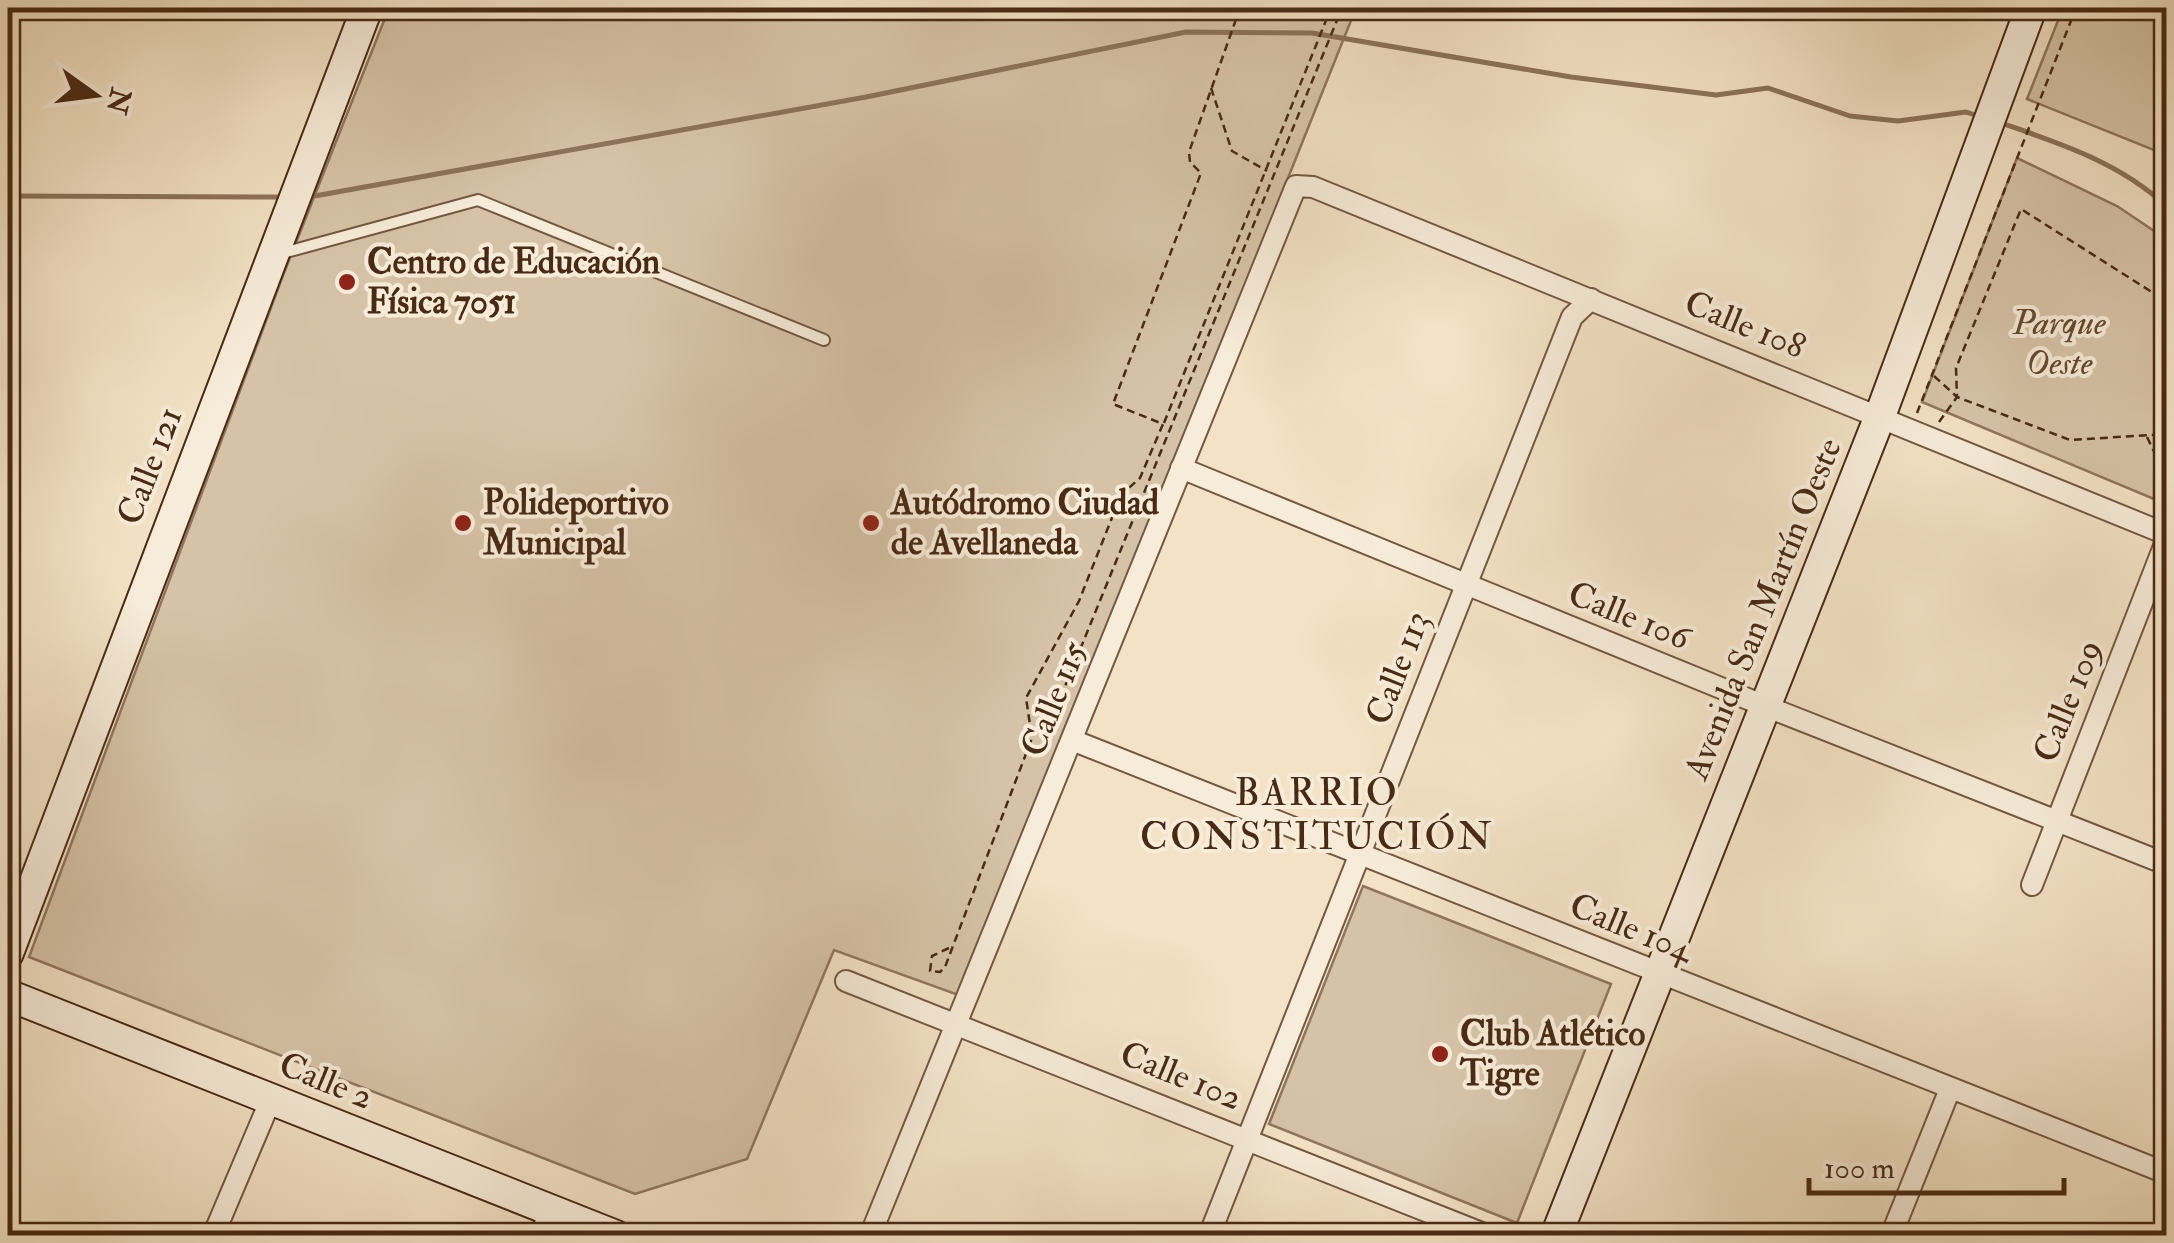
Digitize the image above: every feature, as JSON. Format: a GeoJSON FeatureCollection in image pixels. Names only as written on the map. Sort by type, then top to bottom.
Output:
{"type":"FeatureCollection","features":[{"type":"Feature","properties":{"kind":"street","name":"Calle 121"},"geometry":{"type":"LineString","coordinates":[[8,953],[269,257],[367,8]]}},
{"type":"Feature","properties":{"kind":"street","name":"Avenida San Martín Oeste"},"geometry":{"type":"LineString","coordinates":[[1556,1236],[1880,416],[2031,8]]}},
{"type":"Feature","properties":{"kind":"street","name":"Calle 115"},"geometry":{"type":"LineString","coordinates":[[870,1236],[1296,186]]}},
{"type":"Feature","properties":{"kind":"street","name":"Calle 108"},"geometry":{"type":"LineString","coordinates":[[1296,186],[1314,187],[1591,298],[1920,432],[2166,538]]}},
{"type":"Feature","properties":{"kind":"street","name":"Calle 113"},"geometry":{"type":"LineString","coordinates":[[1210,1236],[1572,317],[1591,298]]}},
{"type":"Feature","properties":{"kind":"street","name":"Calle 106"},"geometry":{"type":"LineString","coordinates":[[1181,468],[1764,706],[2166,864]]}},
{"type":"Feature","properties":{"kind":"street","name":"Calle 109"},"geometry":{"type":"LineString","coordinates":[[2032,885],[2166,538]]}},
{"type":"Feature","properties":{"kind":"street","name":"Calle 104"},"geometry":{"type":"LineString","coordinates":[[1072,740],[2166,1173]]}},
{"type":"Feature","properties":{"kind":"street","name":"Calle 102"},"geometry":{"type":"LineString","coordinates":[[846,981],[1489,1236]]}},
{"type":"Feature","properties":{"kind":"street","name":"Calle 2"},"geometry":{"type":"LineString","coordinates":[[8,996],[271,1099],[545,1223],[616,1236]]}},
{"type":"Feature","properties":{"kind":"street"},"geometry":{"type":"LineString","coordinates":[[1891,1236],[1950,1089]]}},
{"type":"Feature","properties":{"kind":"street"},"geometry":{"type":"LineString","coordinates":[[213,1236],[271,1099]]}},
{"type":"Feature","properties":{"kind":"lane"},"geometry":{"type":"LineString","coordinates":[[269,257],[478,200],[824,340]]}},
{"type":"Feature","properties":{"kind":"path"},"geometry":{"type":"LineString","coordinates":[[1163,424],[1113,404],[1201,173],[1190,162],[1188,152],[1240,8]]}},
{"type":"Feature","properties":{"kind":"path"},"geometry":{"type":"LineString","coordinates":[[949,948],[932,956],[930,971],[940,972],[944,966],[1032,738],[1026,698],[1080,601],[1121,495],[1140,478],[1320,44],[1331,8]]}},
{"type":"Feature","properties":{"kind":"path"},"geometry":{"type":"LineString","coordinates":[[1072,740],[1048,728],[1342,8]]}},
{"type":"Feature","properties":{"kind":"path"},"geometry":{"type":"LineString","coordinates":[[1920,432],[1932,374],[2076,8]]}},
{"type":"Feature","properties":{"kind":"path"},"geometry":{"type":"LineString","coordinates":[[1211,87],[1232,152],[1267,170]]}},
{"type":"Feature","properties":{"kind":"path"},"geometry":{"type":"LineString","coordinates":[[1920,432],[1957,397],[1956,368],[2021,209],[2166,301]]}},
{"type":"Feature","properties":{"kind":"path"},"geometry":{"type":"LineString","coordinates":[[1932,374],[1957,397],[2070,440],[2166,434]]}},
{"type":"Feature","properties":{"kind":"path"},"geometry":{"type":"LineString","coordinates":[[2146,435],[2166,476]]}},
{"type":"Feature","properties":{"kind":"path"},"geometry":{"type":"LineString","coordinates":[[2164,469],[2166,447]]}},
{"type":"Feature","properties":{"kind":"green space"},"geometry":{"type":"Polygon","coordinates":[[[389,8],[1356,8],[961,996],[834,950],[747,1159],[635,1194],[29,957],[282,278],[389,8]]]}},
{"type":"Feature","properties":{"kind":"green space"},"geometry":{"type":"Polygon","coordinates":[[[2063,8],[2166,8],[2166,155],[2027,99],[2063,8]]]}},
{"type":"Feature","properties":{"kind":"green space","name":"Parque Oeste"},"geometry":{"type":"Polygon","coordinates":[[[2017,158],[2117,206],[2166,239],[2166,504],[1922,402],[2017,158]]]}},
{"type":"Feature","properties":{"kind":"green space","name":"Club Atlético Tigre"},"geometry":{"type":"Polygon","coordinates":[[[1363,886],[1611,984],[1517,1223],[1269,1124],[1363,886]]]}},
{"type":"Feature","properties":{"kind":"waterway"},"geometry":{"type":"LineString","coordinates":[[309,197],[866,97],[1186,32],[1312,33],[1571,77],[1716,95],[1768,88],[1850,116],[1898,121],[1966,112],[1981,117]]}},
{"type":"Feature","properties":{"kind":"waterway"},"geometry":{"type":"LineString","coordinates":[[2001,123],[2109,166],[2166,206]]}},
{"type":"Feature","properties":{"kind":"waterway"},"geometry":{"type":"LineString","coordinates":[[8,196],[283,197]]}},
{"type":"Feature","properties":{"kind":"place","name":"Centro de Educación Física 7051"},"geometry":{"type":"Point","coordinates":[347,282]}},
{"type":"Feature","properties":{"kind":"place","name":"Polideportivo Municipal"},"geometry":{"type":"Point","coordinates":[463,523]}},
{"type":"Feature","properties":{"kind":"place","name":"Autódromo Ciudad de Avellaneda"},"geometry":{"type":"Point","coordinates":[871,523]}},
{"type":"Feature","properties":{"kind":"place","name":"Club Atlético Tigre"},"geometry":{"type":"Point","coordinates":[1440,1054]}},
{"type":"Feature","properties":{"kind":"district","name":"BARRIO CONSTITUCIÓN"},"geometry":{"type":"Point","coordinates":[1317,814]}}]}
